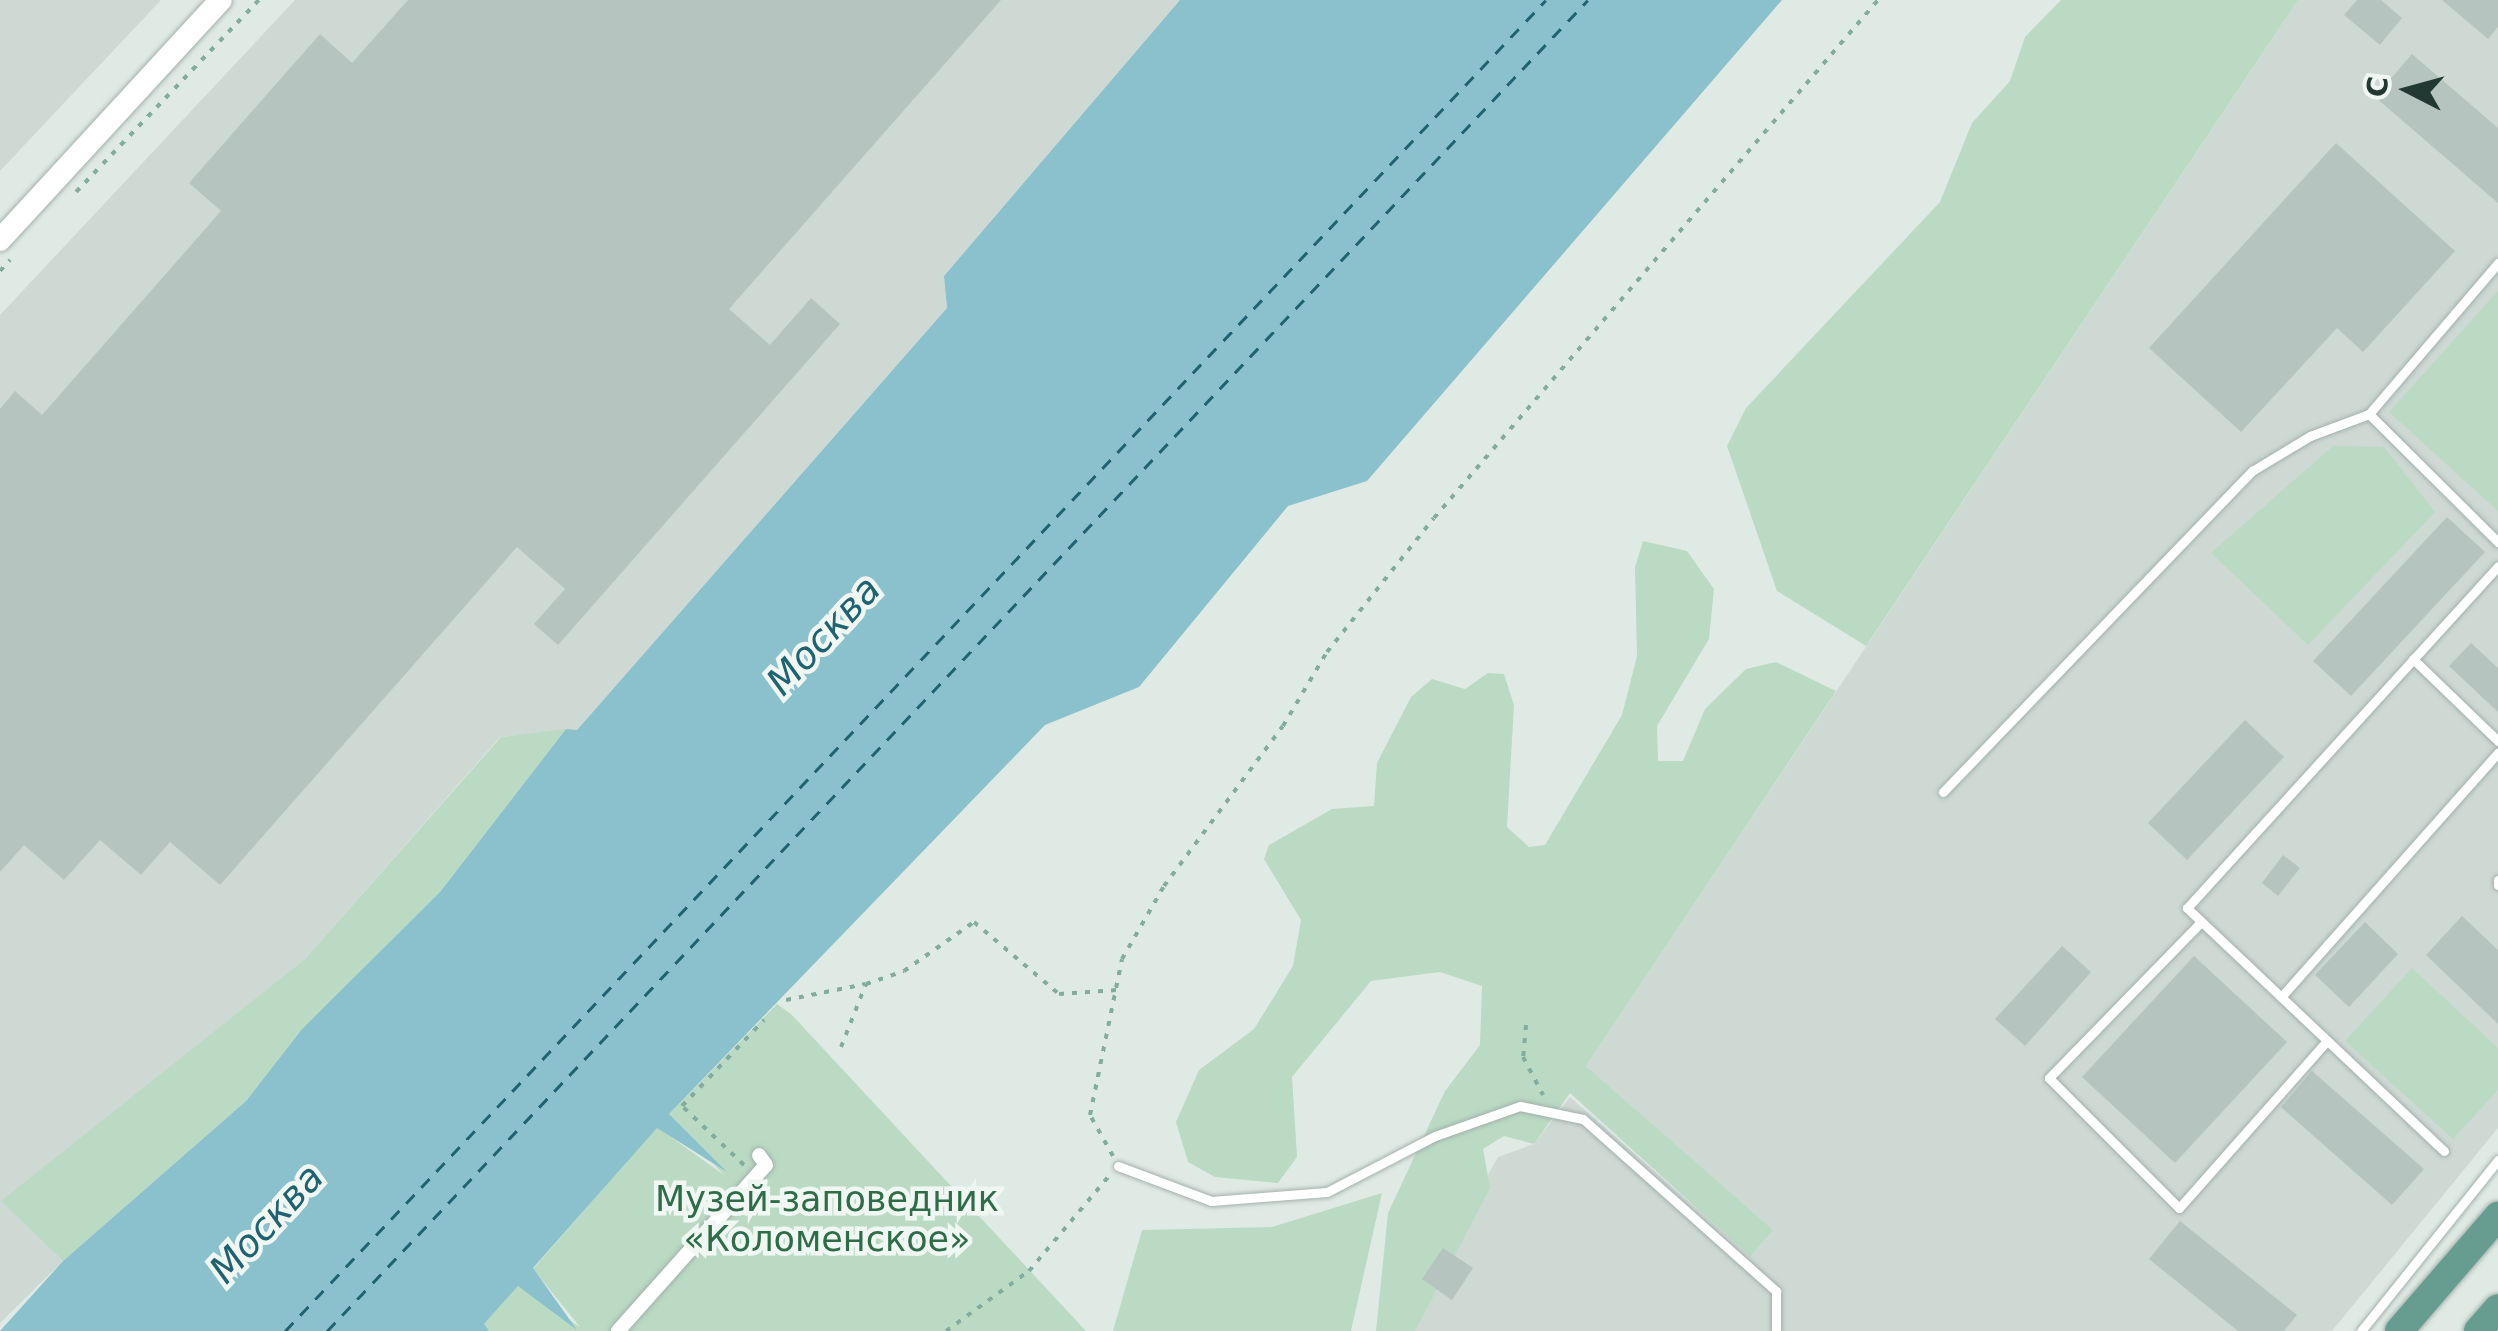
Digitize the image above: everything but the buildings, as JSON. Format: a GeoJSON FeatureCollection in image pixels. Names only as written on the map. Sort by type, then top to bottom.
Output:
{"type":"FeatureCollection","features":[{"type":"Feature","properties":{"kind":"main road"},"geometry":{"type":"LineString","coordinates":[[2399,1331],[2498,1216]]}},
{"type":"Feature","properties":{"kind":"main road"},"geometry":{"type":"LineString","coordinates":[[2478,1331],[2498,1308]]}},
{"type":"Feature","properties":{"kind":"street"},"geometry":{"type":"LineString","coordinates":[[10,245],[221,0]]}},
{"type":"Feature","properties":{"kind":"street"},"geometry":{"type":"LineString","coordinates":[[618,1331],[766,1164],[758,1155]]}},
{"type":"Feature","properties":{"kind":"lane"},"geometry":{"type":"LineString","coordinates":[[1943,792],[2252,471],[2369,414],[2498,263]]}},
{"type":"Feature","properties":{"kind":"lane"},"geometry":{"type":"LineString","coordinates":[[2369,414],[2498,542]]}},
{"type":"Feature","properties":{"kind":"lane"},"geometry":{"type":"LineString","coordinates":[[2444,1151],[2187,908],[2498,566]]}},
{"type":"Feature","properties":{"kind":"lane"},"geometry":{"type":"LineString","coordinates":[[2414,659],[2498,740]]}},
{"type":"Feature","properties":{"kind":"lane"},"geometry":{"type":"LineString","coordinates":[[2281,997],[2498,754]]}},
{"type":"Feature","properties":{"kind":"lane"},"geometry":{"type":"LineString","coordinates":[[2201,922],[2049,1078],[2179,1208],[2328,1041]]}},
{"type":"Feature","properties":{"kind":"lane"},"geometry":{"type":"LineString","coordinates":[[1118,1166],[1212,1201],[1327,1192],[1435,1136],[1520,1106],[1553,1112],[1583,1120],[1776,1290],[1776,1331]]}},
{"type":"Feature","properties":{"kind":"lane"},"geometry":{"type":"LineString","coordinates":[[2361,1331],[2498,1160]]}},
{"type":"Feature","properties":{"kind":"path"},"geometry":{"type":"LineString","coordinates":[[71,196],[259,0]]}},
{"type":"Feature","properties":{"kind":"path"},"geometry":{"type":"LineString","coordinates":[[946,1331],[1029,1271],[1118,1166],[1090,1115],[1119,990],[1122,959],[1164,886],[1284,726],[1327,652],[1878,0]]}},
{"type":"Feature","properties":{"kind":"path"},"geometry":{"type":"LineString","coordinates":[[0,270],[10,245]]}},
{"type":"Feature","properties":{"kind":"path"},"geometry":{"type":"LineString","coordinates":[[786,1000],[866,984],[904,971],[974,922],[1059,994],[1119,990]]}},
{"type":"Feature","properties":{"kind":"path"},"geometry":{"type":"LineString","coordinates":[[841,1047],[866,984]]}},
{"type":"Feature","properties":{"kind":"path"},"geometry":{"type":"LineString","coordinates":[[747,1168],[682,1106],[764,1020]]}},
{"type":"Feature","properties":{"kind":"path"},"geometry":{"type":"LineString","coordinates":[[1526,1025],[1523,1057],[1553,1112]]}},
{"type":"Feature","properties":{"kind":"shaded area"},"geometry":{"type":"Polygon","coordinates":[[[0,0],[161,0],[0,171],[0,0]]]}},
{"type":"Feature","properties":{"kind":"shaded area"},"geometry":{"type":"Polygon","coordinates":[[[295,0],[1180,0],[944,276],[947,308],[577,730],[500,737],[305,959],[2,1201],[63,1261],[0,1323],[0,315],[295,0]]]}},
{"type":"Feature","properties":{"kind":"shaded area"},"geometry":{"type":"Polygon","coordinates":[[[2298,0],[2498,0],[2498,1128],[2332,1331],[1399,1331],[1498,1157],[1534,1144],[1570,1097],[1750,1255],[1772,1230],[1586,1066],[2298,0]]]}},
{"type":"Feature","properties":{"kind":"green space"},"geometry":{"type":"Polygon","coordinates":[[[2061,0],[2298,0],[1866,646],[1777,591],[1727,446],[1746,408],[1940,202],[1972,123],[2010,81],[2025,37],[2061,0]]]}},
{"type":"Feature","properties":{"kind":"green space"},"geometry":{"type":"Polygon","coordinates":[[[2498,291],[2498,511],[2389,412],[2498,291]]]}},
{"type":"Feature","properties":{"kind":"green space"},"geometry":{"type":"Polygon","coordinates":[[[2333,446],[2384,447],[2435,512],[2308,645],[2211,553],[2333,446]]]}},
{"type":"Feature","properties":{"kind":"green space"},"geometry":{"type":"Polygon","coordinates":[[[1643,541],[1687,551],[1714,589],[1709,639],[1657,726],[1658,761],[1683,761],[1705,709],[1746,669],[1776,662],[1836,691],[1586,1066],[1773,1230],[1750,1256],[1570,1093],[1534,1144],[1504,1136],[1483,1149],[1490,1188],[1415,1331],[1376,1331],[1388,1213],[1445,1091],[1480,1045],[1482,986],[1440,972],[1371,981],[1292,1077],[1297,1157],[1278,1183],[1215,1177],[1188,1162],[1176,1122],[1199,1070],[1254,1029],[1293,966],[1301,920],[1264,859],[1269,845],[1332,809],[1374,806],[1377,763],[1411,697],[1432,679],[1465,689],[1488,673],[1504,674],[1514,705],[1507,827],[1529,847],[1545,845],[1622,715],[1637,656],[1635,567],[1643,541]]]}},
{"type":"Feature","properties":{"kind":"green space"},"geometry":{"type":"Polygon","coordinates":[[[566,729],[440,892],[302,1029],[246,1101],[63,1261],[1,1201],[305,959],[501,737],[566,729]]]}},
{"type":"Feature","properties":{"kind":"green space"},"geometry":{"type":"Polygon","coordinates":[[[2412,968],[2498,1048],[2498,1090],[2453,1139],[2345,1041],[2412,968]]]}},
{"type":"Feature","properties":{"kind":"green space","name":"Музей-заповедник «Коломенское»"},"geometry":{"type":"Polygon","coordinates":[[[777,1004],[791,1014],[1086,1331],[489,1331],[483,1325],[518,1286],[580,1327],[533,1269],[657,1127],[724,1175],[668,1115],[777,1004]]]}},
{"type":"Feature","properties":{"kind":"green space"},"geometry":{"type":"Polygon","coordinates":[[[1382,1193],[1351,1331],[1113,1331],[1142,1230],[1272,1227],[1382,1193]]]}},
{"type":"Feature","properties":{"kind":"water","name":"Москва"},"geometry":{"type":"Polygon","coordinates":[[[1180,0],[1782,0],[1367,481],[1288,506],[1139,687],[1045,725],[669,1114],[727,1172],[657,1128],[533,1268],[577,1330],[518,1286],[484,1324],[489,1331],[0,1331],[63,1261],[246,1101],[302,1029],[440,892],[566,729],[577,730],[947,308],[944,276],[1180,0]]]}},
{"type":"Feature","properties":{"kind":"ferry route"},"geometry":{"type":"LineString","coordinates":[[285,1331],[1546,0]]}},
{"type":"Feature","properties":{"kind":"ferry route"},"geometry":{"type":"LineString","coordinates":[[327,1331],[1588,0]]}}]}
